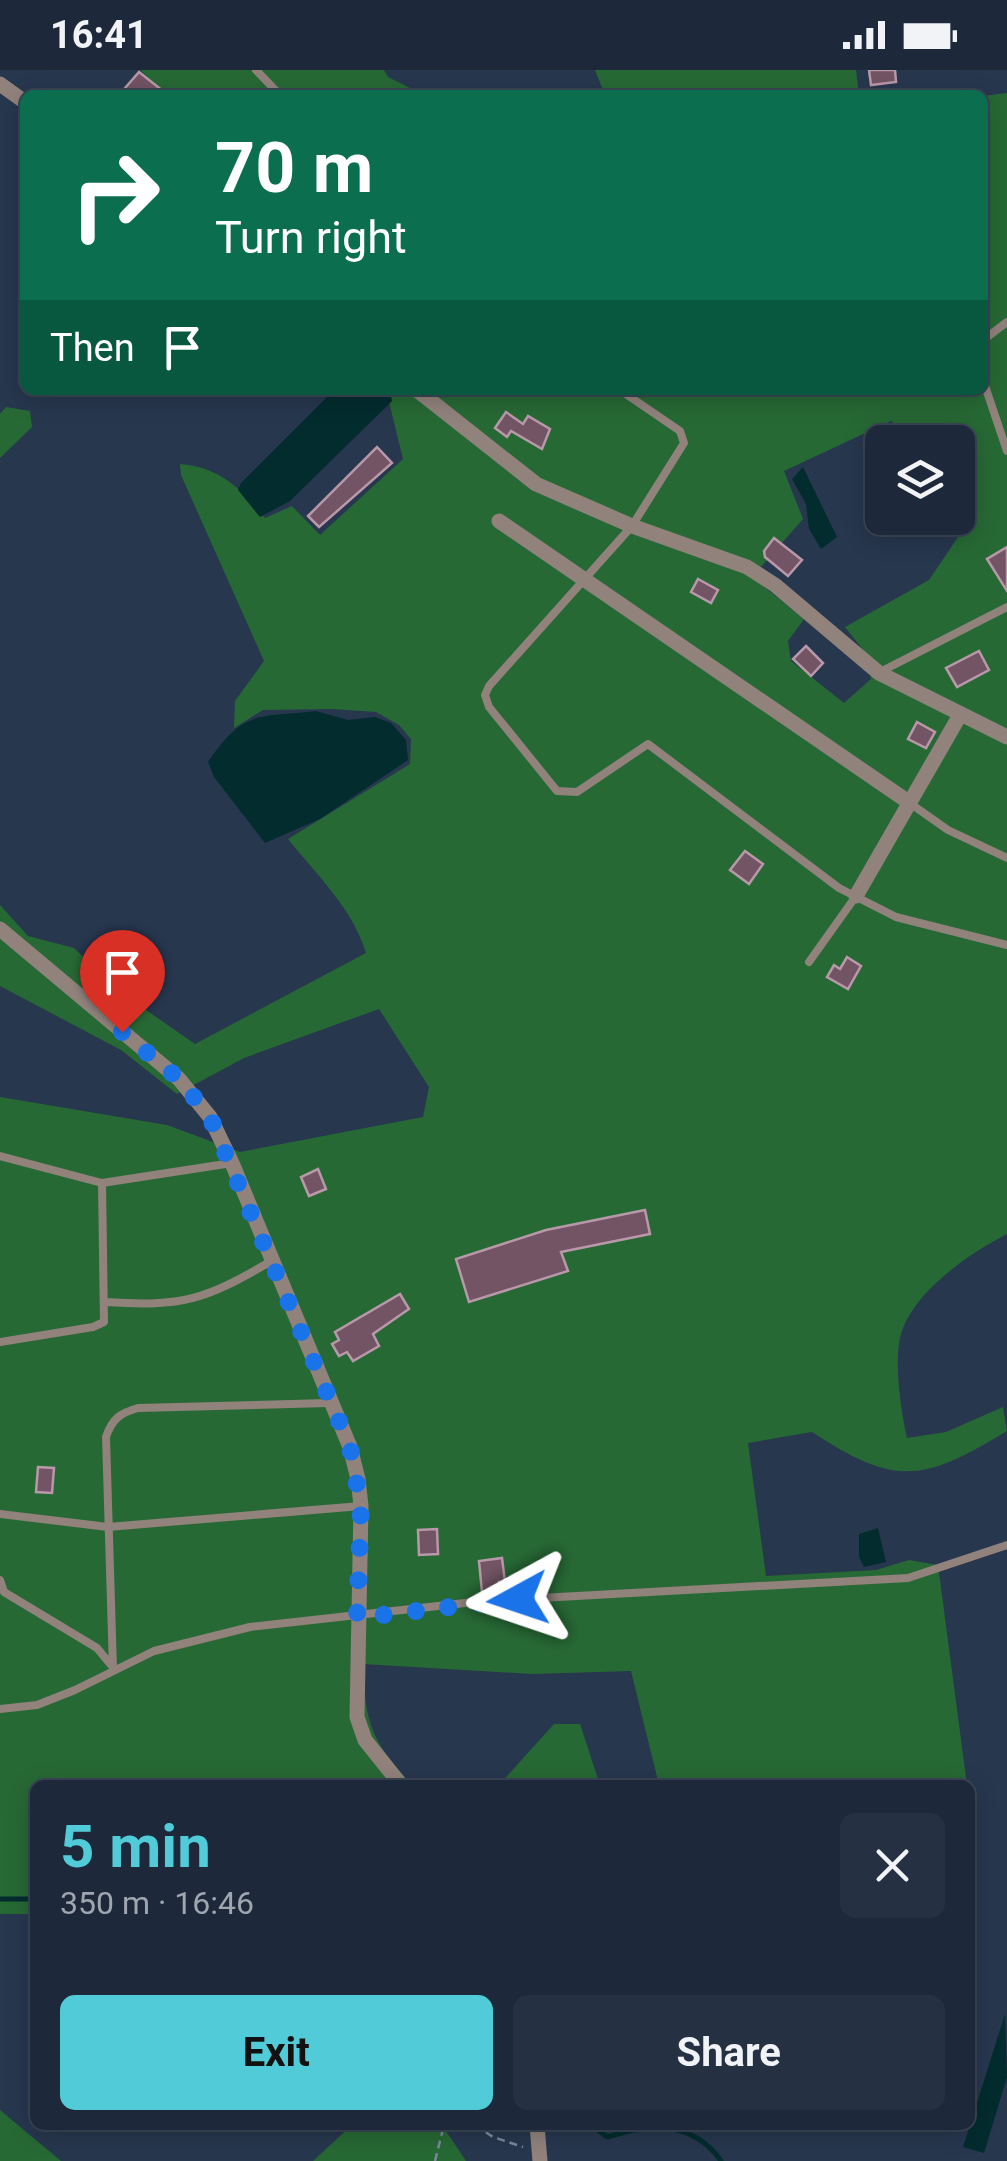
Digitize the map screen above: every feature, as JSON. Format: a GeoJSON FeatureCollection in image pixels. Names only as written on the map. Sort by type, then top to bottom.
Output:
{"type":"FeatureCollection","features":[{"type":"Feature","properties":{"kind":"street"},"geometry":{"type":"LineString","coordinates":[[423,395],[536,484],[632,526],[747,567],[776,585],[879,673],[1007,737]]}},
{"type":"Feature","properties":{"kind":"street"},"geometry":{"type":"LineString","coordinates":[[499,521],[910,802]]}},
{"type":"Feature","properties":{"kind":"street"},"geometry":{"type":"LineString","coordinates":[[856,896],[960,715]]}},
{"type":"Feature","properties":{"kind":"street"},"geometry":{"type":"LineString","coordinates":[[0,929],[179,1079],[210,1117],[232,1164],[350,1447],[361,1506],[357,1718],[365,1740],[397,1780]]}},
{"type":"Feature","properties":{"kind":"street"},"geometry":{"type":"LineString","coordinates":[[537,2130],[539,2156]]}},
{"type":"Feature","properties":{"kind":"lane"},"geometry":{"type":"LineString","coordinates":[[256,70],[275,90]]}},
{"type":"Feature","properties":{"kind":"lane"},"geometry":{"type":"LineString","coordinates":[[627,395],[684,435],[676,461],[632,526],[485,696],[489,707],[557,791],[577,792],[648,744],[856,896],[896,917],[1007,945]]}},
{"type":"Feature","properties":{"kind":"lane"},"geometry":{"type":"LineString","coordinates":[[988,395],[1007,450]]}},
{"type":"Feature","properties":{"kind":"lane"},"geometry":{"type":"LineString","coordinates":[[879,673],[1007,607]]}},
{"type":"Feature","properties":{"kind":"lane"},"geometry":{"type":"LineString","coordinates":[[910,802],[948,830],[1007,858]]}},
{"type":"Feature","properties":{"kind":"lane"},"geometry":{"type":"LineString","coordinates":[[809,962],[856,896]]}},
{"type":"Feature","properties":{"kind":"lane"},"geometry":{"type":"LineString","coordinates":[[0,1156],[102,1183],[232,1164]]}},
{"type":"Feature","properties":{"kind":"lane"},"geometry":{"type":"LineString","coordinates":[[0,1342],[93,1328],[104,1322],[102,1183]]}},
{"type":"Feature","properties":{"kind":"lane"},"geometry":{"type":"LineString","coordinates":[[105,1302],[155,1305],[202,1299],[273,1260]]}},
{"type":"Feature","properties":{"kind":"lane"},"geometry":{"type":"LineString","coordinates":[[113,1669],[106,1437],[122,1412],[138,1408],[332,1402]]}},
{"type":"Feature","properties":{"kind":"lane"},"geometry":{"type":"LineString","coordinates":[[0,1514],[108,1526],[361,1506]]}},
{"type":"Feature","properties":{"kind":"lane"},"geometry":{"type":"LineString","coordinates":[[0,1710],[37,1704],[197,1637],[483,1601],[908,1578],[1007,1545]]}},
{"type":"Feature","properties":{"kind":"lane"},"geometry":{"type":"LineString","coordinates":[[0,1580],[2,1592],[97,1648],[113,1669]]}},
{"type":"Feature","properties":{"kind":"path"},"geometry":{"type":"LineString","coordinates":[[435,2161],[443,2130]]}},
{"type":"Feature","properties":{"kind":"path"},"geometry":{"type":"LineString","coordinates":[[482,2130],[539,2156]]}},
{"type":"Feature","properties":{"kind":"green space"},"geometry":{"type":"Polygon","coordinates":[[[140,70],[384,70],[388,77],[414,90],[158,90],[140,70]]]}},
{"type":"Feature","properties":{"kind":"green space"},"geometry":{"type":"Polygon","coordinates":[[[595,70],[856,70],[858,90],[603,90],[595,70]]]}},
{"type":"Feature","properties":{"kind":"green space"},"geometry":{"type":"Polygon","coordinates":[[[1007,93],[1007,1234],[962,1262],[921,1299],[903,1328],[898,1368],[907,1438],[946,1432],[1003,1407],[1007,1431],[953,1460],[909,1471],[866,1462],[812,1432],[748,1443],[766,1576],[876,1570],[909,1560],[938,1565],[966,1780],[658,1780],[631,1671],[532,1674],[363,1664],[373,1730],[387,1756],[408,1780],[30,1780],[30,1914],[0,1914],[0,1097],[167,1125],[240,1152],[423,1117],[429,1087],[379,1009],[244,1058],[177,1094],[121,1050],[0,986],[0,905],[28,936],[74,948],[116,989],[195,1044],[366,953],[343,907],[288,839],[410,764],[411,739],[399,725],[376,712],[332,709],[263,710],[234,728],[235,701],[264,661],[181,475],[180,464],[207,470],[228,481],[265,518],[292,506],[320,535],[403,459],[387,395],[988,395],[988,95],[1007,93]],[[891,421],[865,425],[865,433],[784,471],[803,519],[752,577],[804,619],[788,641],[791,661],[844,703],[871,679],[864,651],[845,627],[929,580],[958,537],[975,535],[975,425],[895,425],[891,421]]]}},
{"type":"Feature","properties":{"kind":"green space"},"geometry":{"type":"Polygon","coordinates":[[[6,407],[30,411],[32,427],[0,458],[0,414],[6,407]]]}},
{"type":"Feature","properties":{"kind":"green space"},"geometry":{"type":"Polygon","coordinates":[[[554,1724],[580,1724],[598,1780],[504,1780],[554,1724]]]}},
{"type":"Feature","properties":{"kind":"green space"},"geometry":{"type":"Polygon","coordinates":[[[0,2110],[61,2161],[0,2161],[0,2110]]]}},
{"type":"Feature","properties":{"kind":"green space"},"geometry":{"type":"Polygon","coordinates":[[[347,2130],[445,2130],[466,2161],[313,2161],[347,2130]]]}},
{"type":"Feature","properties":{"kind":"shaded area"},"geometry":{"type":"Polygon","coordinates":[[[329,395],[391,395],[392,401],[290,501],[260,517],[238,490],[329,395]]]}},
{"type":"Feature","properties":{"kind":"shaded area"},"geometry":{"type":"Polygon","coordinates":[[[803,467],[837,537],[821,549],[809,529],[806,504],[792,479],[803,467]]]}},
{"type":"Feature","properties":{"kind":"shaded area"},"geometry":{"type":"Polygon","coordinates":[[[316,711],[348,720],[375,717],[391,723],[406,740],[408,760],[320,819],[265,843],[214,777],[208,762],[243,724],[267,716],[316,711]]]}},
{"type":"Feature","properties":{"kind":"shaded area"},"geometry":{"type":"Polygon","coordinates":[[[878,1528],[886,1562],[864,1567],[859,1557],[859,1534],[878,1528]]]}},
{"type":"Feature","properties":{"kind":"shaded area"},"geometry":{"type":"Polygon","coordinates":[[[1005,2014],[1007,2077],[984,2153],[963,2147],[968,2130],[975,2130],[975,2109],[1005,2014]]]}},
{"type":"Feature","properties":{"kind":"building"},"geometry":{"type":"Polygon","coordinates":[[[869,70],[895,70],[896,82],[871,85],[869,70]]]}},
{"type":"Feature","properties":{"kind":"building"},"geometry":{"type":"Polygon","coordinates":[[[139,72],[162,90],[123,90],[139,72]]]}},
{"type":"Feature","properties":{"kind":"building"},"geometry":{"type":"Polygon","coordinates":[[[506,412],[523,424],[528,416],[550,429],[542,449],[511,431],[507,437],[495,428],[506,412]]]}},
{"type":"Feature","properties":{"kind":"building"},"geometry":{"type":"Polygon","coordinates":[[[377,447],[392,463],[319,527],[308,516],[377,447]]]}},
{"type":"Feature","properties":{"kind":"building"},"geometry":{"type":"Polygon","coordinates":[[[774,538],[802,560],[788,576],[765,557],[764,551],[774,538]]]}},
{"type":"Feature","properties":{"kind":"building"},"geometry":{"type":"Polygon","coordinates":[[[1007,547],[1007,591],[987,559],[1007,547]]]}},
{"type":"Feature","properties":{"kind":"building"},"geometry":{"type":"Polygon","coordinates":[[[698,579],[718,590],[711,603],[691,592],[698,579]]]}},
{"type":"Feature","properties":{"kind":"building"},"geometry":{"type":"Polygon","coordinates":[[[806,646],[823,663],[811,676],[793,659],[806,646]]]}},
{"type":"Feature","properties":{"kind":"building"},"geometry":{"type":"Polygon","coordinates":[[[979,651],[989,670],[957,687],[946,668],[979,651]]]}},
{"type":"Feature","properties":{"kind":"building"},"geometry":{"type":"Polygon","coordinates":[[[917,722],[935,732],[926,748],[908,739],[917,722]]]}},
{"type":"Feature","properties":{"kind":"building"},"geometry":{"type":"Polygon","coordinates":[[[745,851],[763,864],[749,884],[730,870],[745,851]]]}},
{"type":"Feature","properties":{"kind":"building"},"geometry":{"type":"Polygon","coordinates":[[[847,957],[861,966],[848,989],[827,977],[834,965],[840,969],[847,957]]]}},
{"type":"Feature","properties":{"kind":"building"},"geometry":{"type":"Polygon","coordinates":[[[318,1169],[326,1189],[309,1196],[301,1177],[318,1169]]]}},
{"type":"Feature","properties":{"kind":"building"},"geometry":{"type":"Polygon","coordinates":[[[645,1210],[650,1234],[561,1252],[568,1271],[469,1302],[456,1259],[546,1230],[645,1210]]]}},
{"type":"Feature","properties":{"kind":"building"},"geometry":{"type":"Polygon","coordinates":[[[400,1294],[409,1309],[373,1334],[379,1346],[353,1361],[347,1352],[339,1356],[332,1344],[339,1340],[335,1332],[400,1294]]]}},
{"type":"Feature","properties":{"kind":"building"},"geometry":{"type":"Polygon","coordinates":[[[38,1467],[54,1468],[52,1493],[36,1492],[38,1467]]]}},
{"type":"Feature","properties":{"kind":"building"},"geometry":{"type":"Polygon","coordinates":[[[437,1529],[438,1554],[419,1555],[418,1530],[437,1529]]]}},
{"type":"Feature","properties":{"kind":"building"},"geometry":{"type":"Polygon","coordinates":[[[502,1558],[505,1582],[499,1582],[499,1589],[482,1592],[479,1561],[502,1558]]]}},
{"type":"Feature","properties":{"kind":"waterway"},"geometry":{"type":"LineString","coordinates":[[0,1899],[30,1899]]}},
{"type":"Feature","properties":{"kind":"waterway"},"geometry":{"type":"LineString","coordinates":[[598,2130],[607,2137],[639,2130]]}},
{"type":"Feature","properties":{"kind":"waterway"},"geometry":{"type":"LineString","coordinates":[[674,2130],[697,2138],[721,2161]]}},
{"type":"Feature","properties":{"kind":"route"},"geometry":{"type":"LineString","coordinates":[[122,1032],[179,1079],[210,1117],[350,1447],[361,1506],[357,1618],[518,1599]]}}]}
